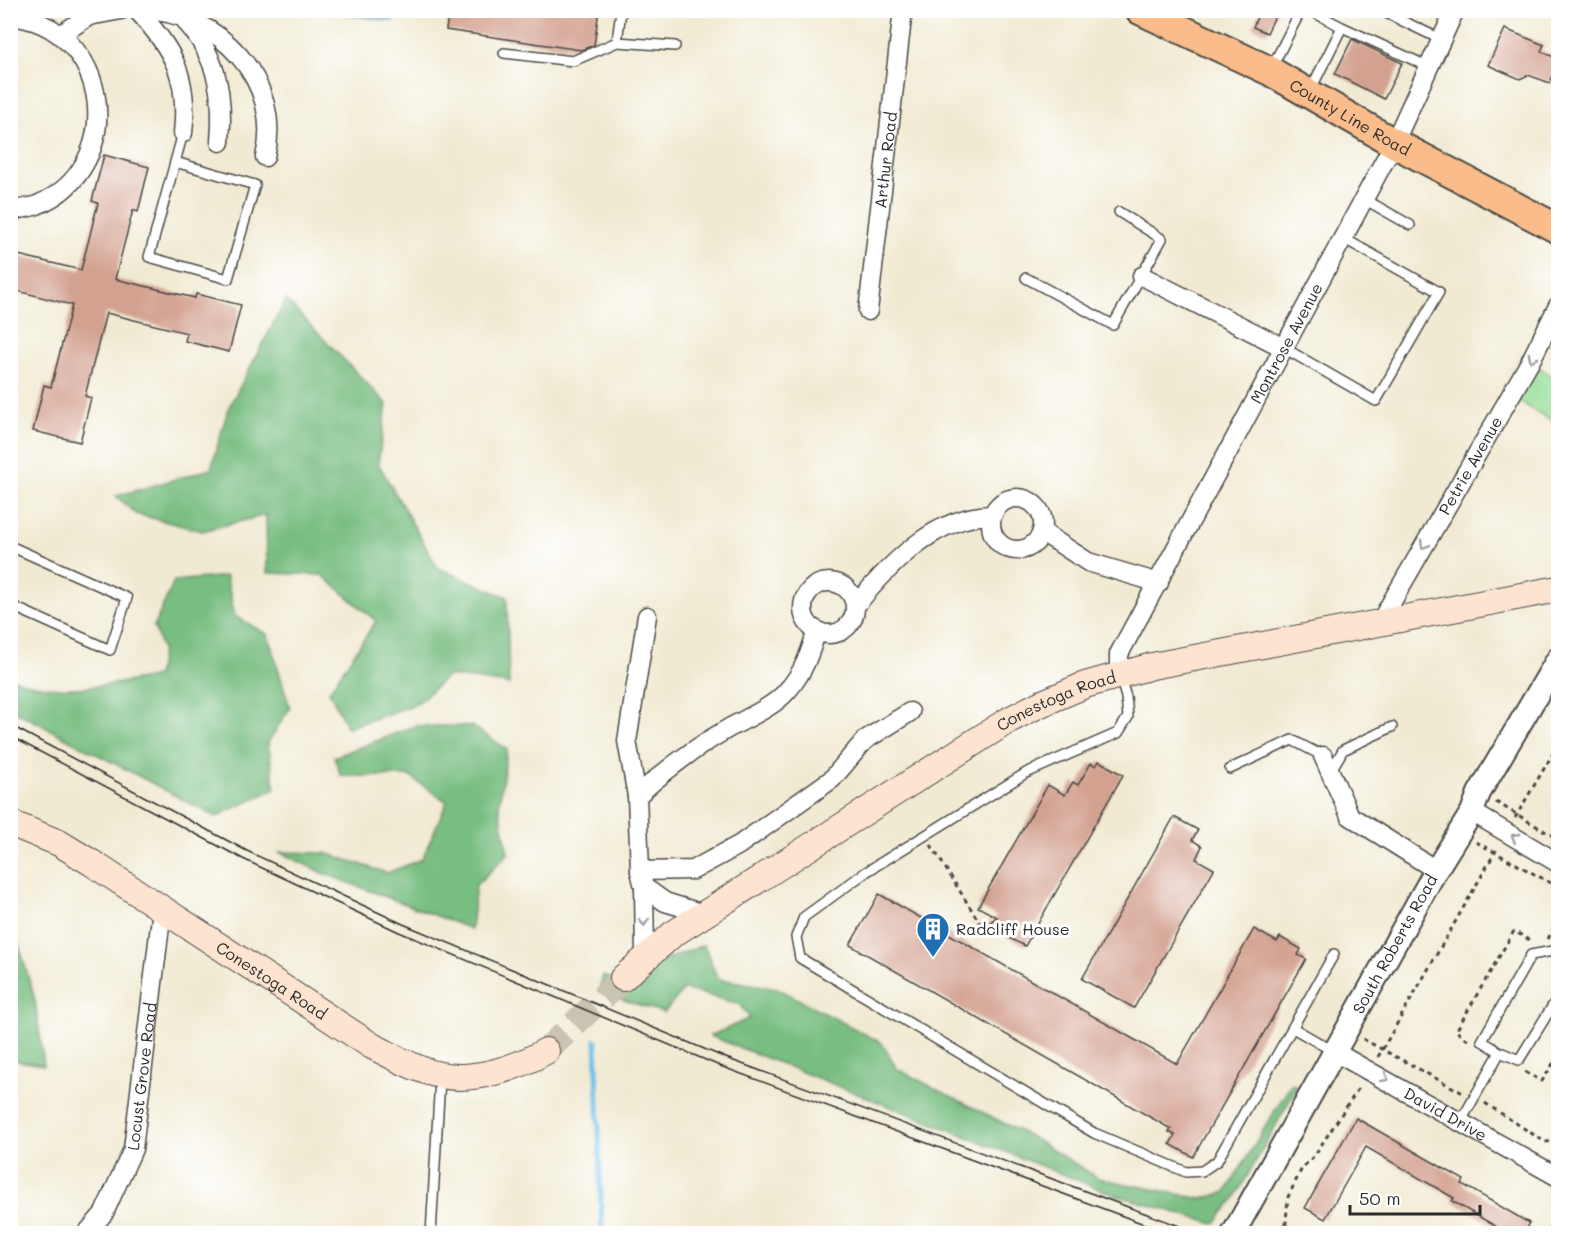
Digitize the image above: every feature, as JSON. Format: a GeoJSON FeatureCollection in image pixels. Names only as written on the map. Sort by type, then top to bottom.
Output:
{"type":"FeatureCollection","features":[{"type":"Feature","properties":{"kind":"main road","name":"County Line Road"},"geometry":{"type":"LineString","coordinates":[[1140,10],[1176,23],[1270,71],[1394,143],[1558,229]]}},
{"type":"Feature","properties":{"kind":"main road","name":"Conestoga Road"},"geometry":{"type":"LineString","coordinates":[[623,978],[645,958],[704,914],[1010,720],[1057,697],[1119,675],[1558,590]]}},
{"type":"Feature","properties":{"kind":"main road","name":"Conestoga Road"},"geometry":{"type":"LineString","coordinates":[[10,823],[59,843],[372,1046],[440,1075],[474,1075],[501,1069],[526,1062],[546,1051]]}},
{"type":"Feature","properties":{"kind":"street"},"geometry":{"type":"LineString","coordinates":[[10,211],[37,205],[67,187],[88,159],[98,127],[97,92],[83,60],[34,10]]}},
{"type":"Feature","properties":{"kind":"street"},"geometry":{"type":"LineString","coordinates":[[10,16],[53,30],[89,16],[121,10]]}},
{"type":"Feature","properties":{"kind":"street"},"geometry":{"type":"LineString","coordinates":[[137,10],[159,34],[181,74],[184,94],[183,133]]}},
{"type":"Feature","properties":{"kind":"street"},"geometry":{"type":"LineString","coordinates":[[144,10],[160,11],[216,34],[241,55],[255,76],[263,94],[269,140],[264,157]]}},
{"type":"Feature","properties":{"kind":"street","name":"Arthur Road"},"geometry":{"type":"LineString","coordinates":[[868,312],[903,10]]}},
{"type":"Feature","properties":{"kind":"street","name":"Montrose Avenue"},"geometry":{"type":"LineString","coordinates":[[1119,675],[1119,654],[1394,143],[1455,10]]}},
{"type":"Feature","properties":{"kind":"street"},"geometry":{"type":"LineString","coordinates":[[184,20],[201,39],[213,63],[220,87],[220,142]]}},
{"type":"Feature","properties":{"kind":"street"},"geometry":{"type":"LineString","coordinates":[[1142,276],[1284,348]]}},
{"type":"Feature","properties":{"kind":"street","name":"Petrie Avenue"},"geometry":{"type":"LineString","coordinates":[[1379,624],[1530,362],[1558,306]]}},
{"type":"Feature","properties":{"kind":"street"},"geometry":{"type":"LineString","coordinates":[[1026,499],[1041,512],[1042,532],[1029,547],[1009,549],[993,535],[992,515],[1006,500],[1026,499]]}},
{"type":"Feature","properties":{"kind":"street"},"geometry":{"type":"LineString","coordinates":[[856,605],[846,588],[827,582],[817,585],[804,600],[803,610],[806,620],[817,630],[832,634],[842,631],[850,625],[856,605],[876,579],[926,537],[973,515],[992,515]]}},
{"type":"Feature","properties":{"kind":"street"},"geometry":{"type":"LineString","coordinates":[[1042,532],[1088,562],[1159,583]]}},
{"type":"Feature","properties":{"kind":"street"},"geometry":{"type":"LineString","coordinates":[[645,958],[637,796],[627,741],[647,616]]}},
{"type":"Feature","properties":{"kind":"street"},"geometry":{"type":"LineString","coordinates":[[637,796],[669,767],[729,728],[765,709],[786,693],[806,666],[817,630]]}},
{"type":"Feature","properties":{"kind":"street","name":"South Roberts Road"},"geometry":{"type":"LineString","coordinates":[[1233,1233],[1333,1051],[1558,658]]}},
{"type":"Feature","properties":{"kind":"street"},"geometry":{"type":"LineString","coordinates":[[642,879],[693,870],[739,845],[832,779],[865,740],[910,712]]}},
{"type":"Feature","properties":{"kind":"street"},"geometry":{"type":"LineString","coordinates":[[1327,764],[1350,816],[1436,870]]}},
{"type":"Feature","properties":{"kind":"street"},"geometry":{"type":"LineString","coordinates":[[1475,803],[1508,832],[1558,863]]}},
{"type":"Feature","properties":{"kind":"street"},"geometry":{"type":"LineString","coordinates":[[642,879],[665,902],[704,914]]}},
{"type":"Feature","properties":{"kind":"street","name":"Locust Grove Road"},"geometry":{"type":"LineString","coordinates":[[86,1233],[104,1213],[133,1149],[162,909]]}},
{"type":"Feature","properties":{"kind":"street","name":"David Drive"},"geometry":{"type":"LineString","coordinates":[[1333,1051],[1558,1177]]}},
{"type":"Feature","properties":{"kind":"lane"},"geometry":{"type":"LineString","coordinates":[[617,42],[621,10]]}},
{"type":"Feature","properties":{"kind":"lane"},"geometry":{"type":"LineString","coordinates":[[1270,71],[1301,10]]}},
{"type":"Feature","properties":{"kind":"lane"},"geometry":{"type":"LineString","coordinates":[[1309,10],[1429,67]]}},
{"type":"Feature","properties":{"kind":"lane"},"geometry":{"type":"LineString","coordinates":[[1380,10],[1442,40]]}},
{"type":"Feature","properties":{"kind":"lane"},"geometry":{"type":"LineString","coordinates":[[1309,93],[1342,27]]}},
{"type":"Feature","properties":{"kind":"lane"},"geometry":{"type":"LineString","coordinates":[[504,53],[573,61],[617,42],[675,46]]}},
{"type":"Feature","properties":{"kind":"lane"},"geometry":{"type":"LineString","coordinates":[[175,162],[255,185],[228,279],[149,257],[175,162],[183,133]]}},
{"type":"Feature","properties":{"kind":"lane"},"geometry":{"type":"LineString","coordinates":[[1364,199],[1410,225]]}},
{"type":"Feature","properties":{"kind":"lane"},"geometry":{"type":"LineString","coordinates":[[1026,278],[1113,325],[1162,238],[1119,212]]}},
{"type":"Feature","properties":{"kind":"lane"},"geometry":{"type":"LineString","coordinates":[[1284,348],[1376,401],[1439,292],[1343,238]]}},
{"type":"Feature","properties":{"kind":"lane"},"geometry":{"type":"LineString","coordinates":[[10,546],[127,598],[110,650],[10,604]]}},
{"type":"Feature","properties":{"kind":"lane"},"geometry":{"type":"LineString","coordinates":[[1119,675],[1126,697],[1128,717],[1118,733],[1026,773],[866,872],[804,917],[796,938],[800,958],[1094,1133],[1185,1173],[1202,1172],[1217,1161],[1334,954]]}},
{"type":"Feature","properties":{"kind":"lane"},"geometry":{"type":"LineString","coordinates":[[1230,769],[1292,740],[1327,764],[1343,750],[1392,727]]}},
{"type":"Feature","properties":{"kind":"lane"},"geometry":{"type":"LineString","coordinates":[[1558,950],[1531,955],[1482,1041],[1519,1060],[1558,997]]}},
{"type":"Feature","properties":{"kind":"lane"},"geometry":{"type":"LineString","coordinates":[[1293,1028],[1333,1051]]}},
{"type":"Feature","properties":{"kind":"lane"},"geometry":{"type":"LineString","coordinates":[[1461,1122],[1500,1052]]}},
{"type":"Feature","properties":{"kind":"lane"},"geometry":{"type":"LineString","coordinates":[[431,1233],[440,1075]]}},
{"type":"Feature","properties":{"kind":"lane"},"geometry":{"type":"LineString","coordinates":[[1551,1233],[1558,1227]]}},
{"type":"Feature","properties":{"kind":"path"},"geometry":{"type":"LineString","coordinates":[[1285,1233],[1288,1197],[1302,1168],[1314,1156],[1383,1049],[1558,745]]}},
{"type":"Feature","properties":{"kind":"path"},"geometry":{"type":"LineString","coordinates":[[1475,803],[1517,813],[1558,839]]}},
{"type":"Feature","properties":{"kind":"path"},"geometry":{"type":"LineString","coordinates":[[1459,832],[1557,886],[1553,929],[1547,940],[1534,942],[1514,931],[1456,1031],[1475,1044]]}},
{"type":"Feature","properties":{"kind":"path"},"geometry":{"type":"LineString","coordinates":[[925,836],[983,927]]}},
{"type":"Feature","properties":{"kind":"path"},"geometry":{"type":"LineString","coordinates":[[1346,1029],[1468,1095]]}},
{"type":"Feature","properties":{"kind":"path"},"geometry":{"type":"LineString","coordinates":[[1515,1067],[1542,1081],[1558,1056]]}},
{"type":"Feature","properties":{"kind":"path"},"geometry":{"type":"LineString","coordinates":[[1488,1093],[1485,1105],[1545,1142],[1558,1141]]}},
{"type":"Feature","properties":{"kind":"green space"},"geometry":{"type":"Polygon","coordinates":[[[286,300],[387,404],[378,463],[438,568],[507,597],[509,684],[448,676],[416,704],[347,728],[329,691],[376,621],[322,575],[267,573],[266,515],[202,531],[136,514],[116,496],[211,469],[228,409],[286,300]]]}},
{"type":"Feature","properties":{"kind":"green space"},"geometry":{"type":"Polygon","coordinates":[[[1530,362],[1558,380],[1558,424],[1509,396],[1530,362]]]}},
{"type":"Feature","properties":{"kind":"green space"},"geometry":{"type":"Polygon","coordinates":[[[226,576],[235,616],[268,635],[290,708],[268,742],[275,789],[216,817],[11,709],[11,678],[46,687],[83,688],[157,676],[162,650],[154,626],[174,581],[226,576]]]}},
{"type":"Feature","properties":{"kind":"green space"},"geometry":{"type":"Polygon","coordinates":[[[415,726],[472,726],[507,749],[499,806],[508,854],[476,885],[471,929],[323,873],[279,852],[326,853],[387,873],[422,859],[447,802],[409,776],[341,776],[334,757],[415,726]]]}},
{"type":"Feature","properties":{"kind":"green space"},"geometry":{"type":"Polygon","coordinates":[[[10,915],[35,1000],[44,1065],[11,1060],[10,915]]]}},
{"type":"Feature","properties":{"kind":"green space"},"geometry":{"type":"Polygon","coordinates":[[[704,945],[718,979],[777,988],[882,1043],[897,1069],[1031,1137],[1098,1178],[1202,1199],[1226,1192],[1291,1084],[1298,1086],[1235,1198],[1214,1224],[1110,1193],[710,1036],[750,1018],[739,1004],[684,989],[664,1013],[599,992],[603,976],[635,986],[657,963],[704,945]]]}},
{"type":"Feature","properties":{"kind":"water"},"geometry":{"type":"Polygon","coordinates":[[[350,10],[395,11],[393,21],[349,15],[350,10]]]}},
{"type":"Feature","properties":{"kind":"building"},"geometry":{"type":"Polygon","coordinates":[[[449,10],[599,10],[594,45],[581,50],[446,30],[449,10]]]}},
{"type":"Feature","properties":{"kind":"building"},"geometry":{"type":"Polygon","coordinates":[[[1260,10],[1278,10],[1267,33],[1253,27],[1260,10]]]}},
{"type":"Feature","properties":{"kind":"building"},"geometry":{"type":"Polygon","coordinates":[[[1505,29],[1544,45],[1541,51],[1558,59],[1550,83],[1528,75],[1520,79],[1488,65],[1505,29]]]}},
{"type":"Feature","properties":{"kind":"building"},"geometry":{"type":"Polygon","coordinates":[[[1352,39],[1402,63],[1384,99],[1335,74],[1352,39]]]}},
{"type":"Feature","properties":{"kind":"building"},"geometry":{"type":"Polygon","coordinates":[[[104,155],[149,167],[138,212],[133,210],[115,279],[195,298],[196,294],[241,305],[229,352],[185,341],[187,333],[106,313],[85,396],[91,398],[80,442],[33,431],[44,385],[51,387],[72,305],[10,289],[10,253],[81,270],[98,203],[92,201],[104,155]]]}},
{"type":"Feature","properties":{"kind":"building"},"geometry":{"type":"Polygon","coordinates":[[[1099,761],[1123,775],[1025,946],[985,926],[997,917],[978,907],[1048,785],[1065,795],[1073,782],[1078,785],[1091,763],[1096,766],[1099,761]]]}},
{"type":"Feature","properties":{"kind":"building"},"geometry":{"type":"Polygon","coordinates":[[[1174,817],[1198,830],[1192,840],[1202,846],[1196,859],[1214,869],[1134,1008],[1082,979],[1174,817]]]}},
{"type":"Feature","properties":{"kind":"building"},"geometry":{"type":"Polygon","coordinates":[[[879,894],[1177,1064],[1254,929],[1277,942],[1280,937],[1301,949],[1298,955],[1306,959],[1193,1157],[1170,1144],[1175,1135],[1169,1132],[1171,1129],[850,945],[879,894]]]}},
{"type":"Feature","properties":{"kind":"building"},"geometry":{"type":"Polygon","coordinates":[[[1356,1118],[1464,1180],[1462,1184],[1529,1223],[1523,1233],[1507,1233],[1452,1201],[1454,1198],[1366,1147],[1325,1219],[1305,1208],[1356,1118]]]}},
{"type":"Feature","properties":{"kind":"waterway"},"geometry":{"type":"LineString","coordinates":[[596,1040],[602,1234]]}},
{"type":"Feature","properties":{"kind":"tunnel"},"geometry":{"type":"LineString","coordinates":[[546,1051],[623,978]]}},
{"type":"Feature","properties":{"kind":"tram line"},"geometry":{"type":"LineString","coordinates":[[10,725],[247,851],[403,924],[726,1058],[1201,1234]]}},
{"type":"Feature","properties":{"kind":"tram line"},"geometry":{"type":"LineString","coordinates":[[10,736],[243,859],[399,932],[720,1066],[1171,1234]]}},
{"type":"Feature","properties":{"kind":"place","name":"Radcliff House"},"geometry":{"type":"Point","coordinates":[933,958]}}]}
